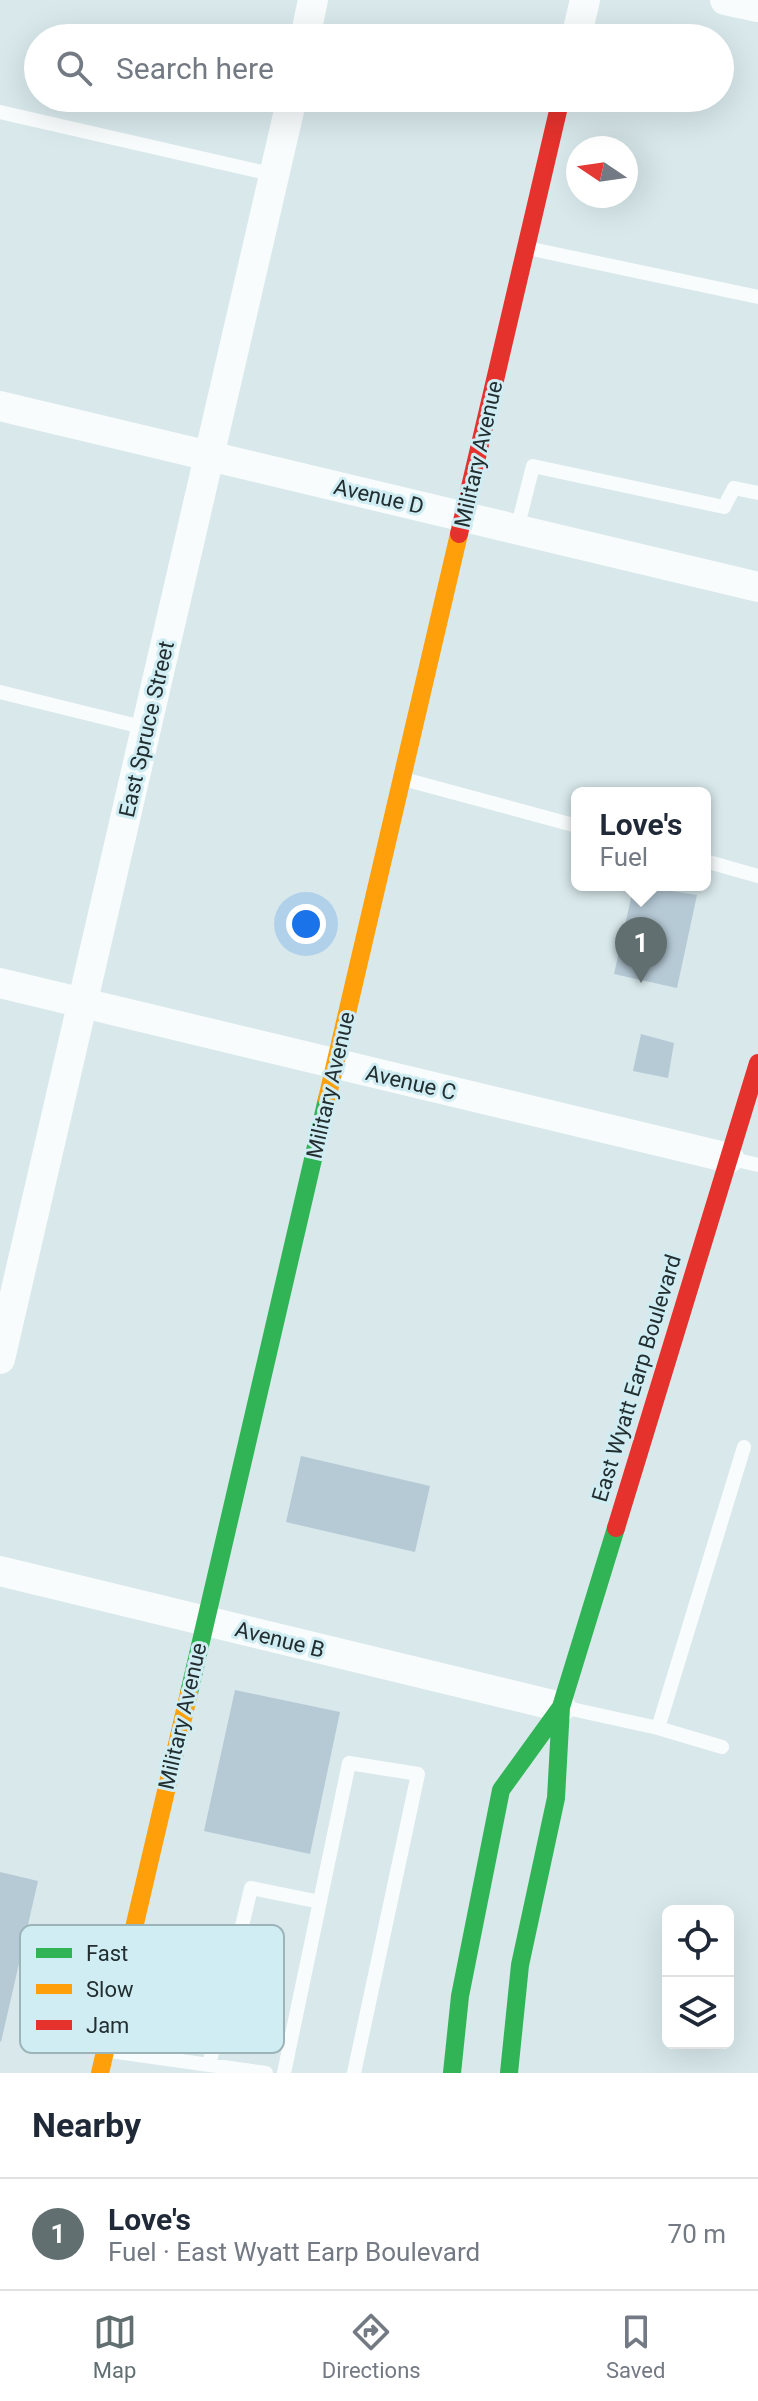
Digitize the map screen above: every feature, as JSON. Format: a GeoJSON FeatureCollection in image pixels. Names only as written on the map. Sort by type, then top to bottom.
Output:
{"type":"FeatureCollection","features":[{"type":"Feature","properties":{"kind":"street"},"geometry":{"type":"LineString","coordinates":[[308,24],[313,0]]}},
{"type":"Feature","properties":{"kind":"street"},"geometry":{"type":"LineString","coordinates":[[579,24],[585,0]]}},
{"type":"Feature","properties":{"kind":"street"},"geometry":{"type":"LineString","coordinates":[[725,0],[758,7]]}},
{"type":"Feature","properties":{"kind":"street","name":"East Spruce Street"},"geometry":{"type":"LineString","coordinates":[[0,1359],[9,1277],[83,1003],[289,112]]}},
{"type":"Feature","properties":{"kind":"street","name":"Military Avenue"},"geometry":{"type":"LineString","coordinates":[[134,1925],[558,112]]}},
{"type":"Feature","properties":{"kind":"street","name":"Avenue D"},"geometry":{"type":"LineString","coordinates":[[0,406],[758,587]]}},
{"type":"Feature","properties":{"kind":"street","name":"Avenue C"},"geometry":{"type":"LineString","coordinates":[[0,983],[743,1161]]}},
{"type":"Feature","properties":{"kind":"street","name":"East Wyatt Earp Boulevard"},"geometry":{"type":"LineString","coordinates":[[509,2073],[520,1965],[556,1798],[561,1707],[743,1161],[758,1063]]}},
{"type":"Feature","properties":{"kind":"street","name":"Avenue B"},"geometry":{"type":"LineString","coordinates":[[0,1571],[561,1707]]}},
{"type":"Feature","properties":{"kind":"street","name":"East Wyatt Earp Boulevard"},"geometry":{"type":"LineString","coordinates":[[452,2073],[460,1996],[501,1790],[561,1707]]}},
{"type":"Feature","properties":{"kind":"street","name":"Military Avenue"},"geometry":{"type":"LineString","coordinates":[[100,2073],[105,2053]]}},
{"type":"Feature","properties":{"kind":"lane"},"geometry":{"type":"LineString","coordinates":[[0,112],[275,175]]}},
{"type":"Feature","properties":{"kind":"lane"},"geometry":{"type":"LineString","coordinates":[[525,248],[758,297]]}},
{"type":"Feature","properties":{"kind":"lane"},"geometry":{"type":"LineString","coordinates":[[517,529],[533,466],[724,507],[734,488],[758,493]]}},
{"type":"Feature","properties":{"kind":"lane"},"geometry":{"type":"LineString","coordinates":[[0,692],[146,728]]}},
{"type":"Feature","properties":{"kind":"lane"},"geometry":{"type":"LineString","coordinates":[[403,779],[571,824]]}},
{"type":"Feature","properties":{"kind":"lane"},"geometry":{"type":"LineString","coordinates":[[711,863],[758,876]]}},
{"type":"Feature","properties":{"kind":"lane"},"geometry":{"type":"LineString","coordinates":[[658,1728],[744,1447]]}},
{"type":"Feature","properties":{"kind":"lane"},"geometry":{"type":"LineString","coordinates":[[561,1707],[658,1728],[722,1747]]}},
{"type":"Feature","properties":{"kind":"lane"},"geometry":{"type":"LineString","coordinates":[[284,2073],[349,1763],[418,1774],[354,2073]]}},
{"type":"Feature","properties":{"kind":"lane"},"geometry":{"type":"LineString","coordinates":[[242,1925],[251,1888],[320,1902]]}},
{"type":"Feature","properties":{"kind":"lane"},"geometry":{"type":"LineString","coordinates":[[120,2053],[266,2073]]}},
{"type":"Feature","properties":{"kind":"lane"},"geometry":{"type":"LineString","coordinates":[[209,2065],[212,2053]]}},
{"type":"Feature","properties":{"kind":"building"},"geometry":{"type":"Polygon","coordinates":[[[633,891],[672,891],[697,895],[677,988],[614,974],[633,891]]]}},
{"type":"Feature","properties":{"kind":"building"},"geometry":{"type":"Polygon","coordinates":[[[641,1034],[674,1043],[668,1078],[633,1071],[641,1034]]]}},
{"type":"Feature","properties":{"kind":"building"},"geometry":{"type":"Polygon","coordinates":[[[301,1456],[430,1486],[415,1552],[286,1522],[301,1456]]]}},
{"type":"Feature","properties":{"kind":"building"},"geometry":{"type":"Polygon","coordinates":[[[235,1690],[340,1712],[310,1854],[204,1831],[235,1690]]]}},
{"type":"Feature","properties":{"kind":"building"},"geometry":{"type":"Polygon","coordinates":[[[0,1872],[38,1881],[28,1925],[20,1925],[20,1959],[0,2041],[0,1872]]]}},
{"type":"Feature","properties":{"kind":"traffic: fast"},"geometry":{"type":"LineString","coordinates":[[189,1693],[327,1099]]}},
{"type":"Feature","properties":{"kind":"traffic: fast"},"geometry":{"type":"LineString","coordinates":[[509,2073],[520,1965],[556,1798],[561,1707],[616,1528]]}},
{"type":"Feature","properties":{"kind":"traffic: fast"},"geometry":{"type":"LineString","coordinates":[[452,2073],[460,1996],[501,1790],[561,1707]]}},
{"type":"Feature","properties":{"kind":"traffic: slow"},"geometry":{"type":"LineString","coordinates":[[327,1099],[459,534]]}},
{"type":"Feature","properties":{"kind":"traffic: slow"},"geometry":{"type":"LineString","coordinates":[[135,1925],[189,1693]]}},
{"type":"Feature","properties":{"kind":"traffic: slow"},"geometry":{"type":"LineString","coordinates":[[100,2073],[105,2053]]}},
{"type":"Feature","properties":{"kind":"traffic: jam"},"geometry":{"type":"LineString","coordinates":[[459,534],[558,112]]}},
{"type":"Feature","properties":{"kind":"traffic: jam"},"geometry":{"type":"LineString","coordinates":[[616,1528],[758,1063]]}},
{"type":"Feature","properties":{"kind":"place","name":"Love's"},"geometry":{"type":"Point","coordinates":[641,983]}}]}
